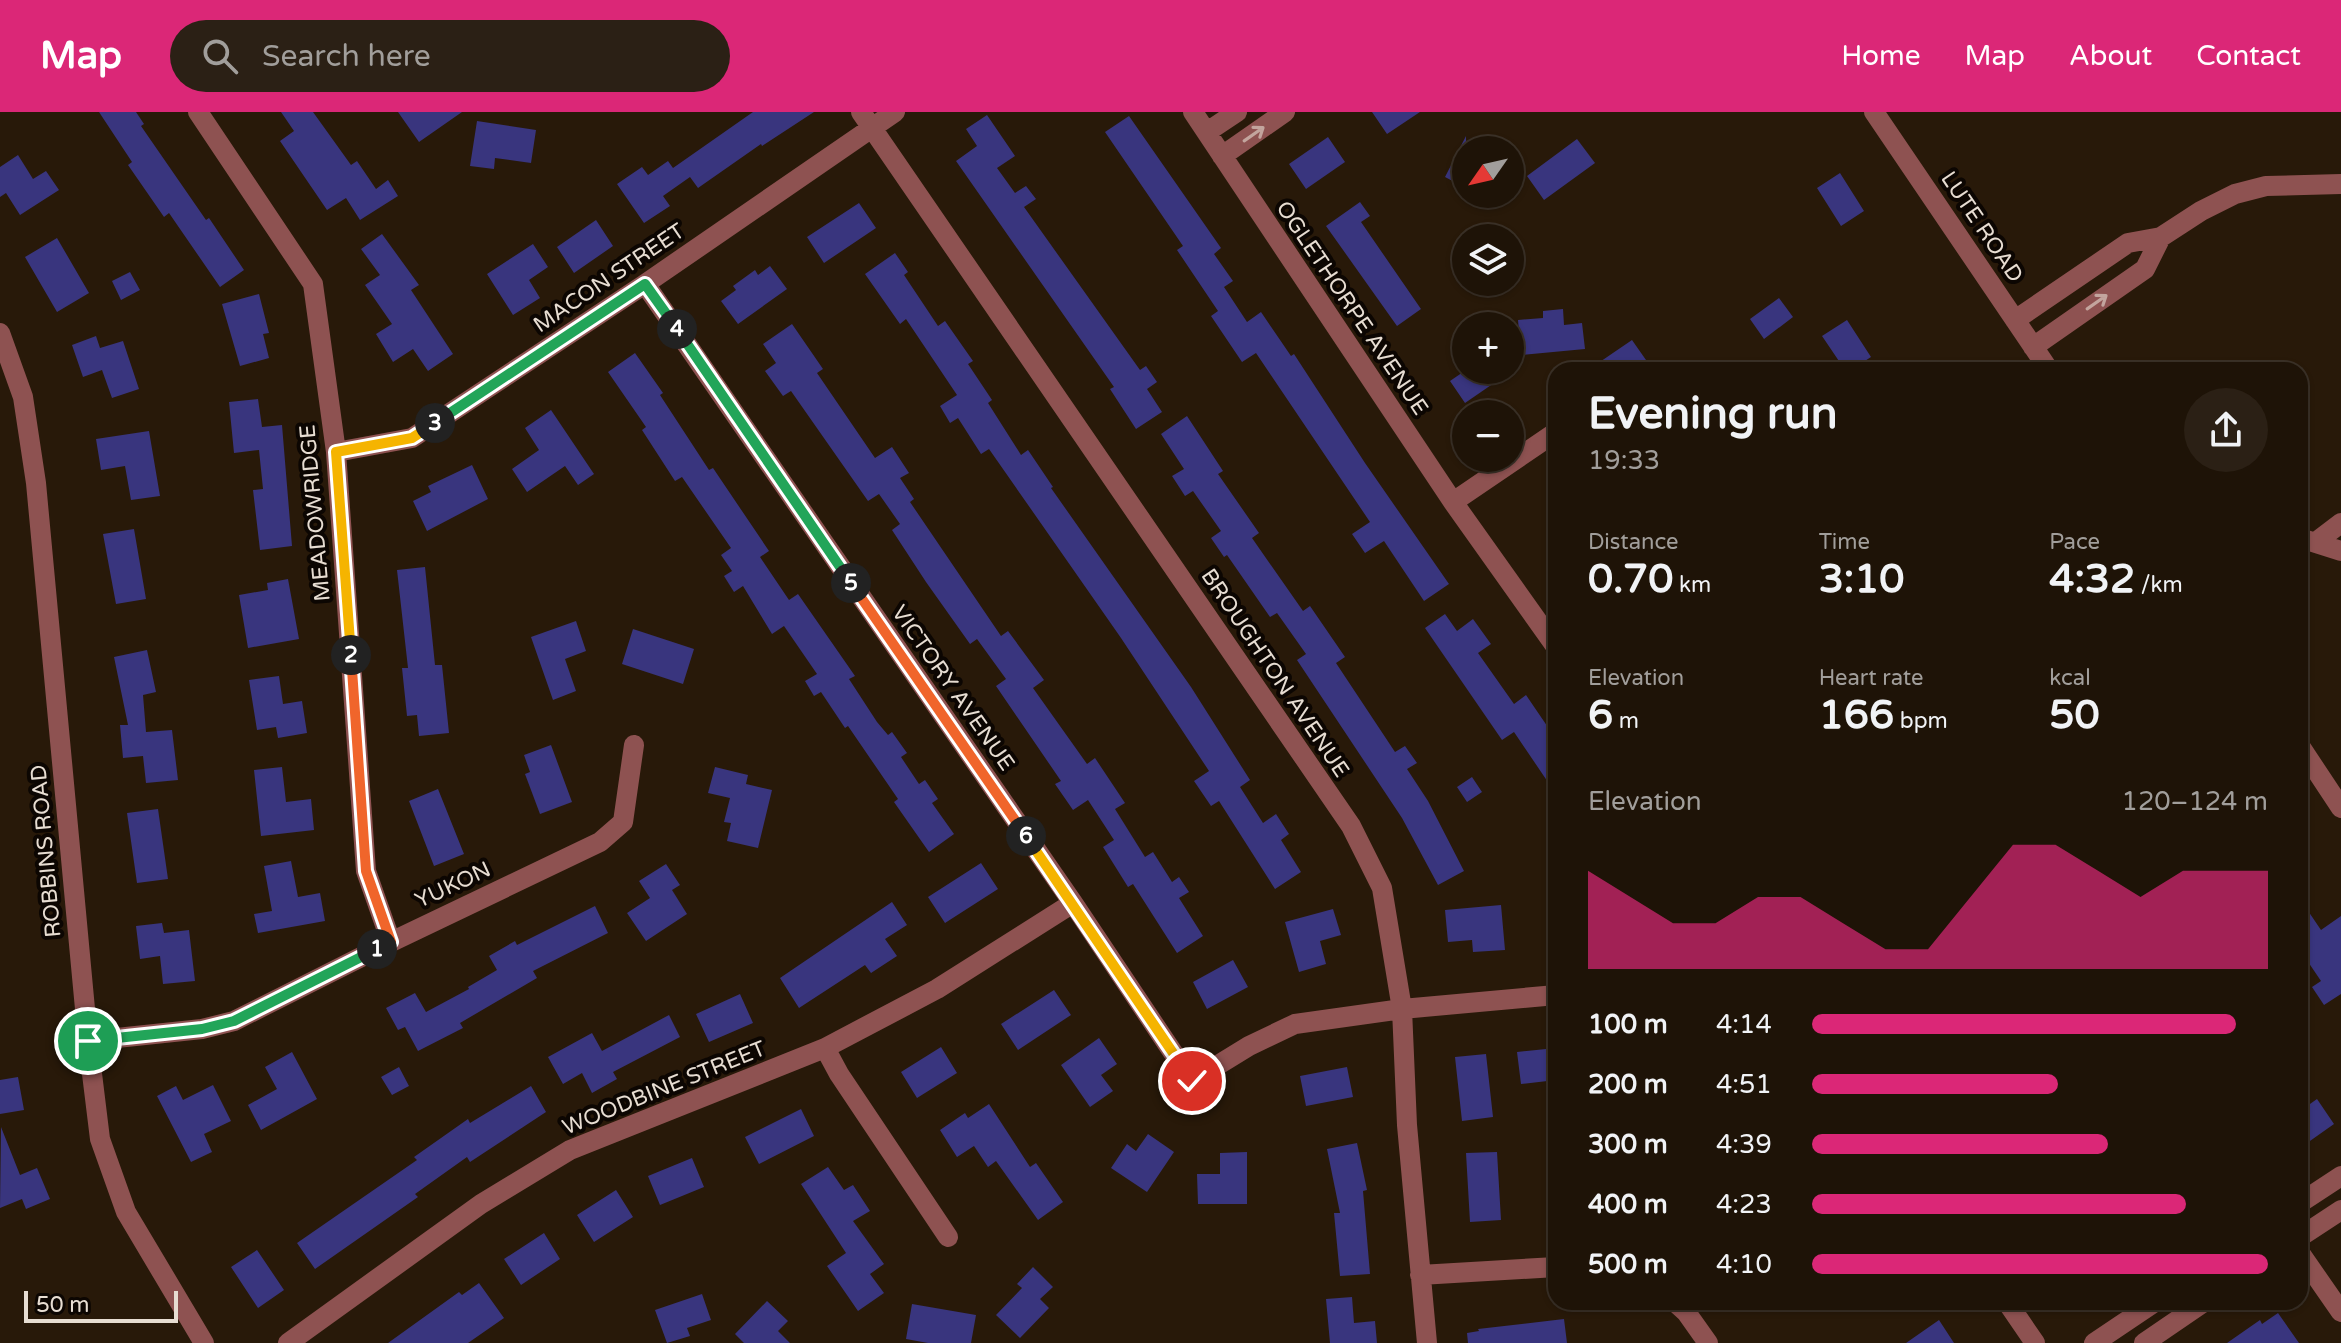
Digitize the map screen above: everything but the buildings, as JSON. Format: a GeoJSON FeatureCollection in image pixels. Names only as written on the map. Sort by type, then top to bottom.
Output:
{"type":"FeatureCollection","features":[{"type":"Feature","properties":{"kind":"street","name":"MEADOWRIDGE"},"geometry":{"type":"LineString","coordinates":[[198,112],[313,284],[336,452],[366,871],[391,942]]}},
{"type":"Feature","properties":{"kind":"street","name":"MACON STREET"},"geometry":{"type":"LineString","coordinates":[[336,452],[412,438],[645,284],[866,120],[895,112]]}},
{"type":"Feature","properties":{"kind":"street","name":"OGLETHORPE AVENUE"},"geometry":{"type":"LineString","coordinates":[[1193,112],[1453,502],[1548,636]]}},
{"type":"Feature","properties":{"kind":"street"},"geometry":{"type":"LineString","coordinates":[[1207,132],[1237,112]]}},
{"type":"Feature","properties":{"kind":"street"},"geometry":{"type":"LineString","coordinates":[[1222,156],[1285,112]]}},
{"type":"Feature","properties":{"kind":"street","name":"LUTE ROAD"},"geometry":{"type":"LineString","coordinates":[[1874,112],[2043,362]]}},
{"type":"Feature","properties":{"kind":"street","name":"BROUGHTON AVENUE"},"geometry":{"type":"LineString","coordinates":[[866,120],[1351,826],[1382,888],[1402,1009],[1407,1125],[1427,1343]]}},
{"type":"Feature","properties":{"kind":"street"},"geometry":{"type":"LineString","coordinates":[[2015,320],[2128,243],[2161,237],[2235,194],[2266,186],[2341,184]]}},
{"type":"Feature","properties":{"kind":"street"},"geometry":{"type":"LineString","coordinates":[[2033,347],[2145,269],[2161,237]]}},
{"type":"Feature","properties":{"kind":"street","name":"VICTORY AVENUE"},"geometry":{"type":"LineString","coordinates":[[645,284],[1073,903],[1192,1081],[1249,1046],[1295,1024],[1402,1009]]}},
{"type":"Feature","properties":{"kind":"street","name":"ROBBINS ROAD"},"geometry":{"type":"LineString","coordinates":[[0,333],[23,397],[36,483],[88,1041],[100,1139],[126,1212],[204,1343]]}},
{"type":"Feature","properties":{"kind":"street"},"geometry":{"type":"LineString","coordinates":[[1453,502],[1548,437]]}},
{"type":"Feature","properties":{"kind":"street"},"geometry":{"type":"LineString","coordinates":[[2308,540],[2341,523]]}},
{"type":"Feature","properties":{"kind":"street"},"geometry":{"type":"LineString","coordinates":[[2308,540],[2341,551]]}},
{"type":"Feature","properties":{"kind":"street","name":"YUKON"},"geometry":{"type":"LineString","coordinates":[[88,1041],[202,1029],[234,1021],[600,842],[623,822],[634,745]]}},
{"type":"Feature","properties":{"kind":"street"},"geometry":{"type":"LineString","coordinates":[[2308,758],[2341,808]]}},
{"type":"Feature","properties":{"kind":"street","name":"WOODBINE STREET"},"geometry":{"type":"LineString","coordinates":[[288,1343],[481,1204],[570,1150],[825,1048],[937,989],[1073,903]]}},
{"type":"Feature","properties":{"kind":"street"},"geometry":{"type":"LineString","coordinates":[[1402,1009],[1548,996]]}},
{"type":"Feature","properties":{"kind":"street"},"geometry":{"type":"LineString","coordinates":[[825,1048],[839,1074],[948,1237]]}},
{"type":"Feature","properties":{"kind":"street"},"geometry":{"type":"LineString","coordinates":[[2308,1198],[2341,1176]]}},
{"type":"Feature","properties":{"kind":"street"},"geometry":{"type":"LineString","coordinates":[[2308,1232],[2341,1210]]}},
{"type":"Feature","properties":{"kind":"street"},"geometry":{"type":"LineString","coordinates":[[2308,1265],[2341,1312]]}},
{"type":"Feature","properties":{"kind":"street"},"geometry":{"type":"LineString","coordinates":[[1420,1275],[1548,1267]]}},
{"type":"Feature","properties":{"kind":"street"},"geometry":{"type":"LineString","coordinates":[[1684,1310],[1708,1343]]}},
{"type":"Feature","properties":{"kind":"street"},"geometry":{"type":"LineString","coordinates":[[2012,1310],[2035,1343]]}},
{"type":"Feature","properties":{"kind":"street"},"geometry":{"type":"LineString","coordinates":[[2094,1343],[2143,1310]]}},
{"type":"Feature","properties":{"kind":"street"},"geometry":{"type":"LineString","coordinates":[[2144,1343],[2192,1310]]}},
{"type":"Feature","properties":{"kind":"route"},"geometry":{"type":"LineString","coordinates":[[88,1041],[202,1029],[234,1021],[391,942],[366,871],[336,452],[412,438],[645,284],[1073,903],[1192,1081]]}}]}
